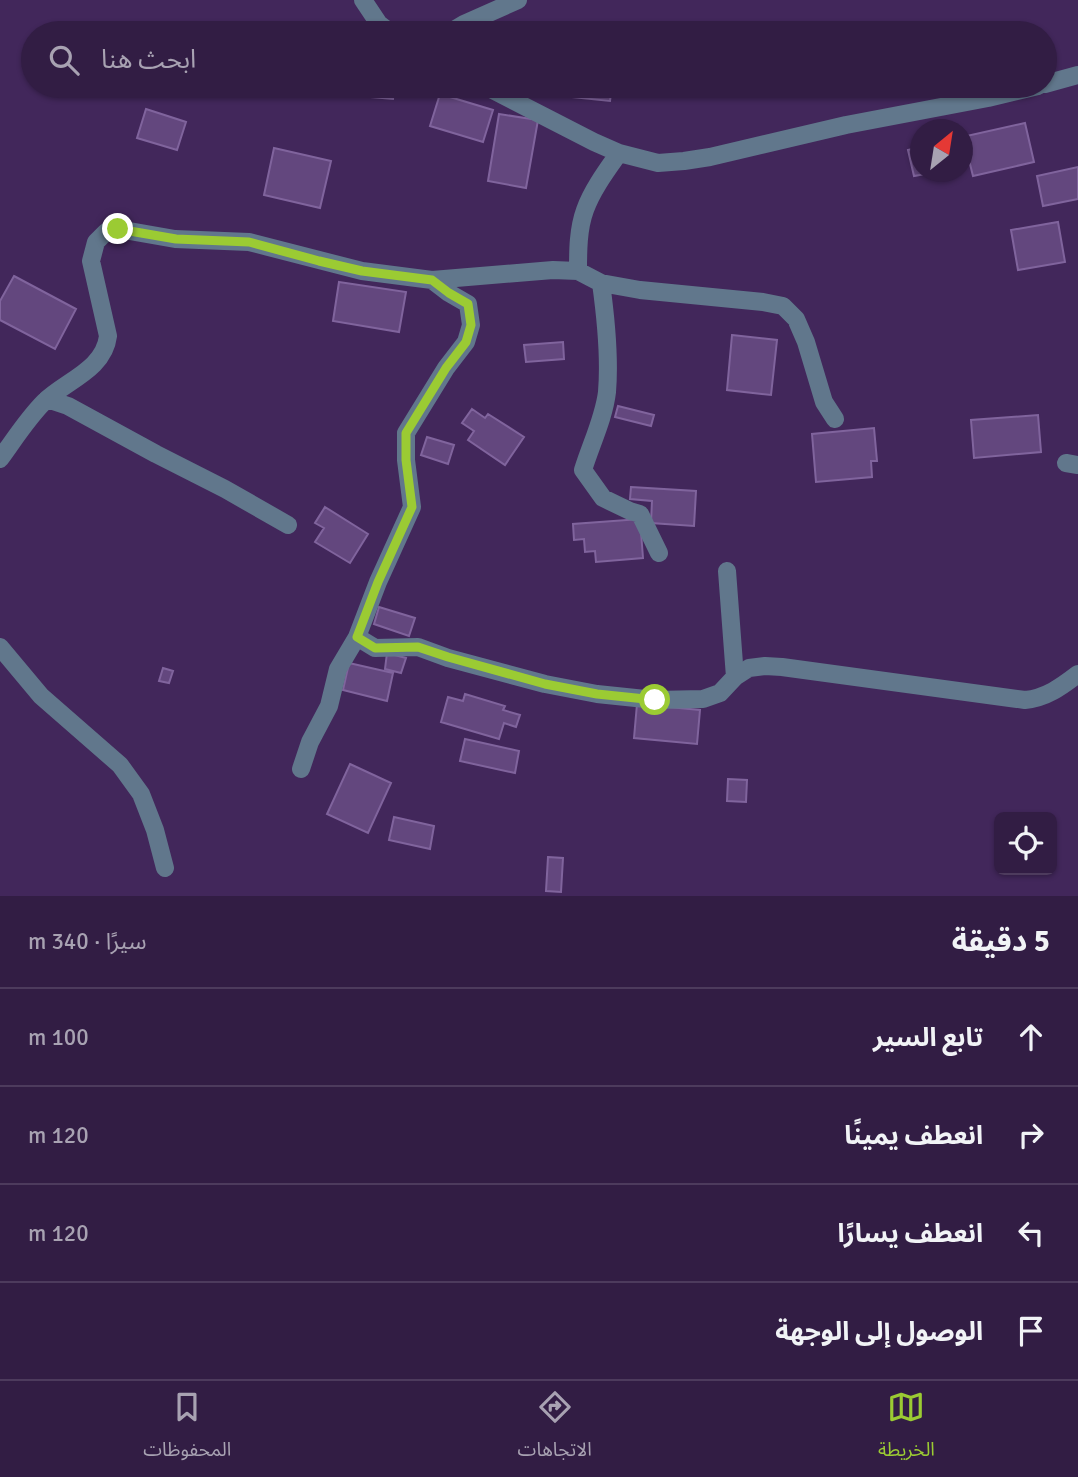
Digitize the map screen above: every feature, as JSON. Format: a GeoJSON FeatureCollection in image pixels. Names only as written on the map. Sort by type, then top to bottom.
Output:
{"type":"FeatureCollection","features":[{"type":"Feature","properties":{"kind":"street"},"geometry":{"type":"LineString","coordinates":[[363,0],[377,21]]}},
{"type":"Feature","properties":{"kind":"street"},"geometry":{"type":"LineString","coordinates":[[471,21],[518,0]]}},
{"type":"Feature","properties":{"kind":"street"},"geometry":{"type":"LineString","coordinates":[[1057,81],[1078,75]]}},
{"type":"Feature","properties":{"kind":"street"},"geometry":{"type":"LineString","coordinates":[[508,98],[619,153],[658,163],[710,157],[846,125],[984,98]]}},
{"type":"Feature","properties":{"kind":"street"},"geometry":{"type":"LineString","coordinates":[[578,271],[579,235],[584,211],[619,153]]}},
{"type":"Feature","properties":{"kind":"street"},"geometry":{"type":"LineString","coordinates":[[0,460],[47,399],[87,371],[107,346],[108,336],[92,261],[96,242],[106,232],[118,229],[176,239],[249,242],[362,271],[432,280],[553,270],[578,271],[601,283],[783,306],[796,320],[806,342],[824,402],[835,419]]}},
{"type":"Feature","properties":{"kind":"street"},"geometry":{"type":"LineString","coordinates":[[301,769],[310,743],[329,705],[338,670],[357,637],[412,507],[406,460],[406,433],[446,368],[466,342],[471,325],[468,304],[432,280]]}},
{"type":"Feature","properties":{"kind":"street"},"geometry":{"type":"LineString","coordinates":[[601,283],[607,330],[607,392],[583,470],[603,498],[640,514],[659,553]]}},
{"type":"Feature","properties":{"kind":"street"},"geometry":{"type":"LineString","coordinates":[[47,399],[68,405],[288,525]]}},
{"type":"Feature","properties":{"kind":"street"},"geometry":{"type":"LineString","coordinates":[[727,571],[735,677]]}},
{"type":"Feature","properties":{"kind":"street"},"geometry":{"type":"LineString","coordinates":[[357,637],[375,648],[418,647],[545,684],[655,700],[703,699],[720,693],[735,677],[748,668],[757,666],[1025,700],[1048,695],[1078,674]]}},
{"type":"Feature","properties":{"kind":"street"},"geometry":{"type":"LineString","coordinates":[[0,647],[41,696],[120,765],[141,794],[166,868]]}},
{"type":"Feature","properties":{"kind":"building"},"geometry":{"type":"Polygon","coordinates":[[[439,98],[453,98],[493,110],[483,142],[430,126],[439,98]]]}},
{"type":"Feature","properties":{"kind":"building"},"geometry":{"type":"Polygon","coordinates":[[[581,98],[610,98],[610,101],[581,98]]]}},
{"type":"Feature","properties":{"kind":"building"},"geometry":{"type":"Polygon","coordinates":[[[146,109],[186,122],[177,150],[137,138],[146,109]]]}},
{"type":"Feature","properties":{"kind":"building"},"geometry":{"type":"Polygon","coordinates":[[[499,114],[538,120],[526,188],[488,181],[499,114]]]}},
{"type":"Feature","properties":{"kind":"building"},"geometry":{"type":"Polygon","coordinates":[[[1025,123],[1034,162],[973,176],[973,135],[1025,123]]]}},
{"type":"Feature","properties":{"kind":"building"},"geometry":{"type":"Polygon","coordinates":[[[274,148],[331,161],[320,208],[264,195],[274,148]]]}},
{"type":"Feature","properties":{"kind":"building"},"geometry":{"type":"Polygon","coordinates":[[[1078,167],[1078,199],[1043,206],[1037,176],[1078,167]]]}},
{"type":"Feature","properties":{"kind":"building"},"geometry":{"type":"Polygon","coordinates":[[[1058,222],[1065,262],[1018,270],[1011,230],[1058,222]]]}},
{"type":"Feature","properties":{"kind":"building"},"geometry":{"type":"Polygon","coordinates":[[[14,276],[76,309],[55,349],[0,320],[0,301],[14,276]]]}},
{"type":"Feature","properties":{"kind":"building"},"geometry":{"type":"Polygon","coordinates":[[[339,282],[406,292],[399,332],[333,321],[339,282]]]}},
{"type":"Feature","properties":{"kind":"building"},"geometry":{"type":"Polygon","coordinates":[[[732,335],[777,340],[771,395],[727,390],[732,335]]]}},
{"type":"Feature","properties":{"kind":"building"},"geometry":{"type":"Polygon","coordinates":[[[563,342],[564,359],[526,362],[524,345],[563,342]]]}},
{"type":"Feature","properties":{"kind":"building"},"geometry":{"type":"Polygon","coordinates":[[[618,406],[654,415],[651,426],[615,417],[618,406]]]}},
{"type":"Feature","properties":{"kind":"building"},"geometry":{"type":"Polygon","coordinates":[[[472,409],[485,418],[488,414],[524,437],[505,465],[468,440],[474,431],[462,423],[472,409]]]}},
{"type":"Feature","properties":{"kind":"building"},"geometry":{"type":"Polygon","coordinates":[[[1038,415],[1041,452],[974,458],[971,420],[1038,415]]]}},
{"type":"Feature","properties":{"kind":"building"},"geometry":{"type":"Polygon","coordinates":[[[874,428],[877,461],[871,461],[872,477],[816,482],[812,434],[874,428]]]}},
{"type":"Feature","properties":{"kind":"building"},"geometry":{"type":"Polygon","coordinates":[[[427,437],[454,445],[448,464],[421,455],[427,437]]]}},
{"type":"Feature","properties":{"kind":"building"},"geometry":{"type":"Polygon","coordinates":[[[631,487],[696,491],[694,526],[651,523],[652,501],[630,499],[631,487]]]}},
{"type":"Feature","properties":{"kind":"building"},"geometry":{"type":"Polygon","coordinates":[[[325,507],[368,534],[350,563],[315,542],[324,528],[315,523],[325,507]]]}},
{"type":"Feature","properties":{"kind":"building"},"geometry":{"type":"Polygon","coordinates":[[[640,519],[643,558],[596,562],[595,551],[585,552],[584,539],[574,540],[573,524],[640,519]]]}},
{"type":"Feature","properties":{"kind":"building"},"geometry":{"type":"Polygon","coordinates":[[[379,607],[415,618],[409,636],[374,624],[379,607]]]}},
{"type":"Feature","properties":{"kind":"building"},"geometry":{"type":"Polygon","coordinates":[[[387,653],[406,658],[401,673],[385,669],[387,653]]]}},
{"type":"Feature","properties":{"kind":"building"},"geometry":{"type":"Polygon","coordinates":[[[349,663],[393,673],[387,701],[343,690],[349,663]]]}},
{"type":"Feature","properties":{"kind":"building"},"geometry":{"type":"Polygon","coordinates":[[[163,668],[173,671],[169,683],[159,681],[163,668]]]}},
{"type":"Feature","properties":{"kind":"building"},"geometry":{"type":"Polygon","coordinates":[[[465,694],[505,706],[503,710],[520,715],[516,727],[504,723],[499,739],[441,722],[448,697],[463,701],[465,694]]]}},
{"type":"Feature","properties":{"kind":"building"},"geometry":{"type":"Polygon","coordinates":[[[637,704],[700,710],[697,744],[634,738],[637,704]]]}},
{"type":"Feature","properties":{"kind":"building"},"geometry":{"type":"Polygon","coordinates":[[[465,739],[519,751],[515,773],[460,761],[465,739]]]}},
{"type":"Feature","properties":{"kind":"building"},"geometry":{"type":"Polygon","coordinates":[[[350,764],[391,783],[368,833],[327,814],[350,764]]]}},
{"type":"Feature","properties":{"kind":"building"},"geometry":{"type":"Polygon","coordinates":[[[728,779],[747,780],[746,802],[727,801],[728,779]]]}},
{"type":"Feature","properties":{"kind":"building"},"geometry":{"type":"Polygon","coordinates":[[[394,817],[434,826],[430,849],[389,840],[394,817]]]}},
{"type":"Feature","properties":{"kind":"building"},"geometry":{"type":"Polygon","coordinates":[[[548,857],[563,858],[561,892],[546,891],[548,857]]]}},
{"type":"Feature","properties":{"kind":"route"},"geometry":{"type":"LineString","coordinates":[[118,229],[176,239],[249,242],[362,271],[432,280],[468,304],[471,325],[466,342],[446,368],[406,433],[406,460],[412,507],[357,637],[375,648],[418,647],[545,684],[597,694],[655,700]]}}]}
